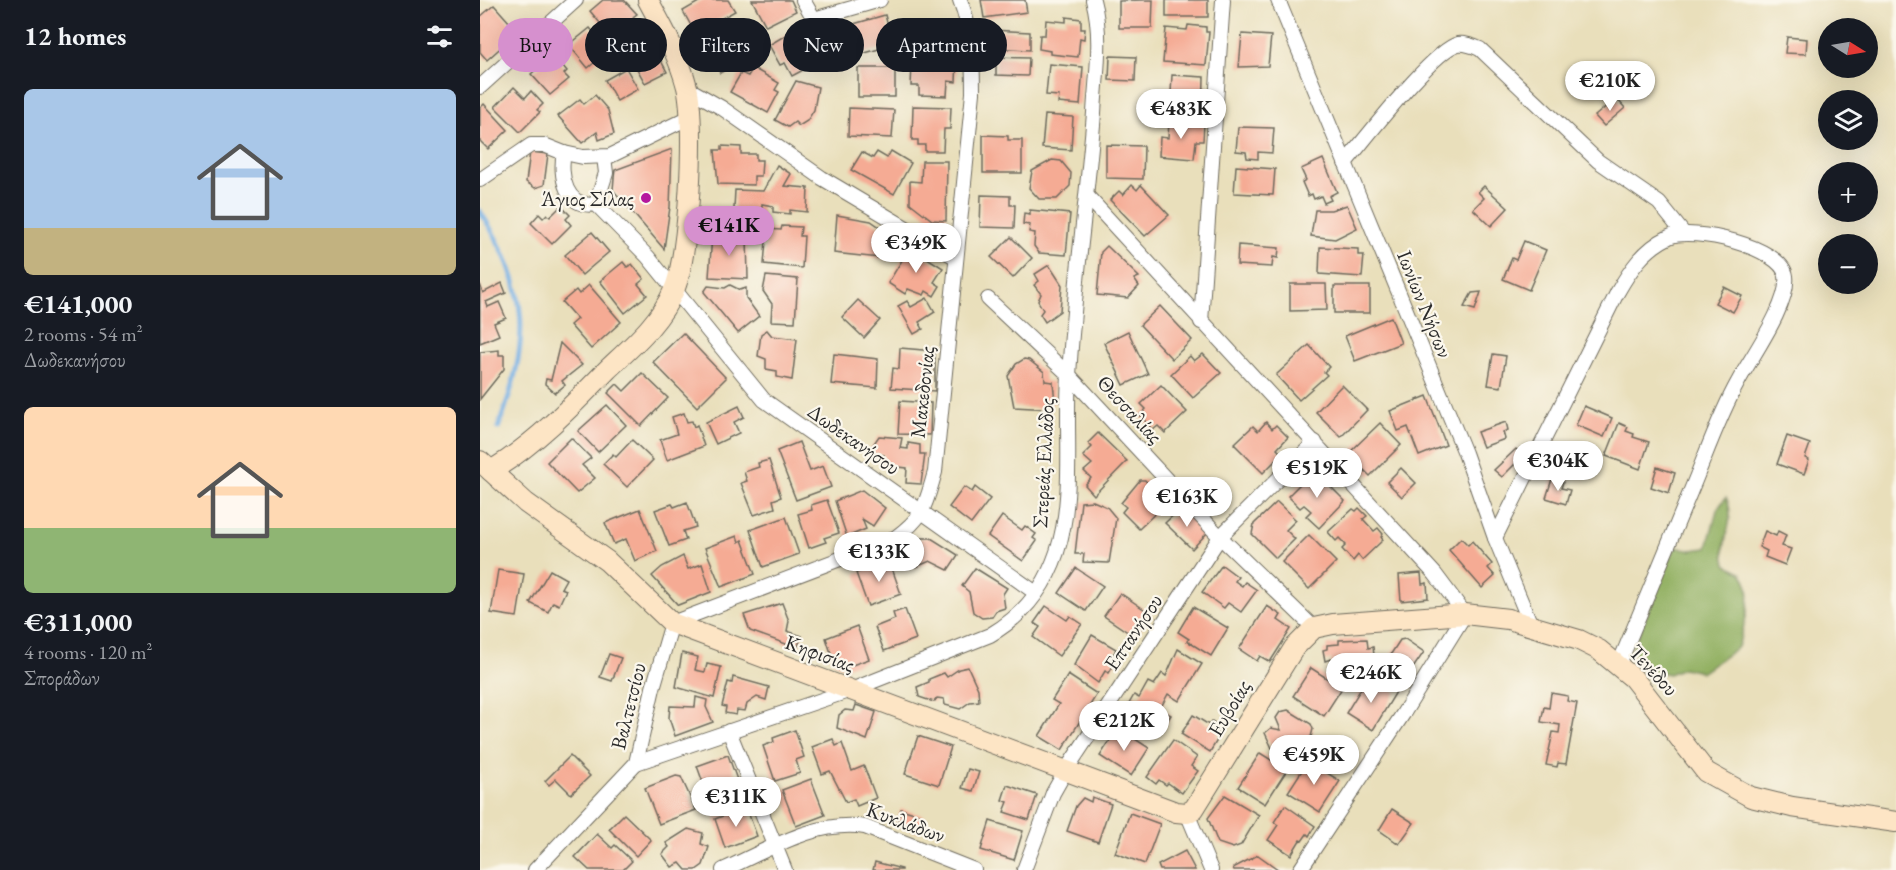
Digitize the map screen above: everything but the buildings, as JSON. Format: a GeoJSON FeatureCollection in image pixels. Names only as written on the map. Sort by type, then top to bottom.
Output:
{"type":"FeatureCollection","features":[{"type":"Feature","properties":{"kind":"street"},"geometry":{"type":"LineString","coordinates":[[480,87],[576,0]]}},
{"type":"Feature","properties":{"kind":"street"},"geometry":{"type":"LineString","coordinates":[[485,466],[532,443],[649,329],[674,290],[686,230],[690,117],[687,88],[675,53],[648,0]]}},
{"type":"Feature","properties":{"kind":"street"},"geometry":{"type":"LineString","coordinates":[[803,0],[814,19],[880,0]]}},
{"type":"Feature","properties":{"kind":"street","name":"Μακεδονίας"},"geometry":{"type":"LineString","coordinates":[[672,623],[895,538],[915,524],[923,512],[935,472],[946,381],[955,257],[973,93],[973,57],[968,21],[960,0]]}},
{"type":"Feature","properties":{"kind":"street","name":"Στερεάς Ελλάδος"},"geometry":{"type":"LineString","coordinates":[[636,763],[851,690],[990,635],[1018,615],[1050,572],[1062,528],[1066,501],[1069,375],[1088,197],[1099,39],[1093,0]]}},
{"type":"Feature","properties":{"kind":"street"},"geometry":{"type":"LineString","coordinates":[[1202,322],[1223,0]]}},
{"type":"Feature","properties":{"kind":"street","name":"Ιωνίων Νήσων"},"geometry":{"type":"LineString","coordinates":[[1278,0],[1465,453],[1495,538],[1531,625]]}},
{"type":"Feature","properties":{"kind":"street"},"geometry":{"type":"LineString","coordinates":[[1345,163],[1436,59],[1457,44],[1472,45],[1480,49],[1598,161],[1659,203],[1684,234]]}},
{"type":"Feature","properties":{"kind":"street"},"geometry":{"type":"LineString","coordinates":[[687,88],[722,108],[822,178],[955,257]]}},
{"type":"Feature","properties":{"kind":"street"},"geometry":{"type":"LineString","coordinates":[[480,180],[531,145],[544,145],[564,153],[604,157],[690,117]]}},
{"type":"Feature","properties":{"kind":"street"},"geometry":{"type":"LineString","coordinates":[[564,153],[562,171],[568,193],[583,204],[596,204],[606,173],[604,157]]}},
{"type":"Feature","properties":{"kind":"street"},"geometry":{"type":"LineString","coordinates":[[1088,197],[1436,574],[1465,614],[1300,870]]}},
{"type":"Feature","properties":{"kind":"street","name":"Δωδεκανήσου"},"geometry":{"type":"LineString","coordinates":[[596,204],[648,257],[764,400],[1036,593]]}},
{"type":"Feature","properties":{"kind":"street"},"geometry":{"type":"LineString","coordinates":[[1495,538],[1625,278],[1637,261],[1657,244],[1671,236],[1684,234],[1735,240],[1780,264],[1786,277],[1786,290],[1782,303],[1731,394],[1619,664]]}},
{"type":"Feature","properties":{"kind":"street","name":"Θεσσαλίας"},"geometry":{"type":"LineString","coordinates":[[988,299],[1069,375],[1220,537],[1314,628]]}},
{"type":"Feature","properties":{"kind":"street","name":"Επτανήσου"},"geometry":{"type":"LineString","coordinates":[[1024,870],[1053,793],[1066,770],[1220,537],[1315,442]]}},
{"type":"Feature","properties":{"kind":"street","name":"Κηφισίας"},"geometry":{"type":"LineString","coordinates":[[485,466],[526,503],[607,561],[672,623],[1176,812],[1187,813]]}},
{"type":"Feature","properties":{"kind":"street","name":"Τενέδου"},"geometry":{"type":"LineString","coordinates":[[1314,628],[1333,624],[1465,614],[1489,616],[1531,625],[1579,640],[1619,664],[1650,697],[1706,772],[1751,797],[1792,807],[1896,822]]}},
{"type":"Feature","properties":{"kind":"street","name":"Βαλτετσίου"},"geometry":{"type":"LineString","coordinates":[[536,870],[636,763],[653,688],[672,623]]}},
{"type":"Feature","properties":{"kind":"street","name":"Ευβοίας"},"geometry":{"type":"LineString","coordinates":[[1187,813],[1200,800],[1294,648],[1314,628]]}},
{"type":"Feature","properties":{"kind":"street"},"geometry":{"type":"LineString","coordinates":[[729,731],[785,870]]}},
{"type":"Feature","properties":{"kind":"street"},"geometry":{"type":"LineString","coordinates":[[1187,813],[1211,870]]}},
{"type":"Feature","properties":{"kind":"street","name":"Κυκλάδων"},"geometry":{"type":"LineString","coordinates":[[723,870],[775,846],[824,828],[848,824],[865,827],[974,870]]}},
{"type":"Feature","properties":{"kind":"green space"},"geometry":{"type":"Polygon","coordinates":[[[1726,497],[1730,515],[1724,546],[1726,564],[1742,574],[1746,581],[1749,600],[1738,647],[1702,672],[1683,668],[1669,674],[1653,671],[1632,650],[1675,547],[1691,550],[1707,548],[1717,510],[1726,497]]]}},
{"type":"Feature","properties":{"kind":"waterway"},"geometry":{"type":"LineString","coordinates":[[480,211],[509,266],[517,292],[520,316],[520,342],[516,368],[498,428]]}},
{"type":"Feature","properties":{"kind":"place","name":"Άγιος Σίλας"},"geometry":{"type":"Point","coordinates":[646,198]}}]}
